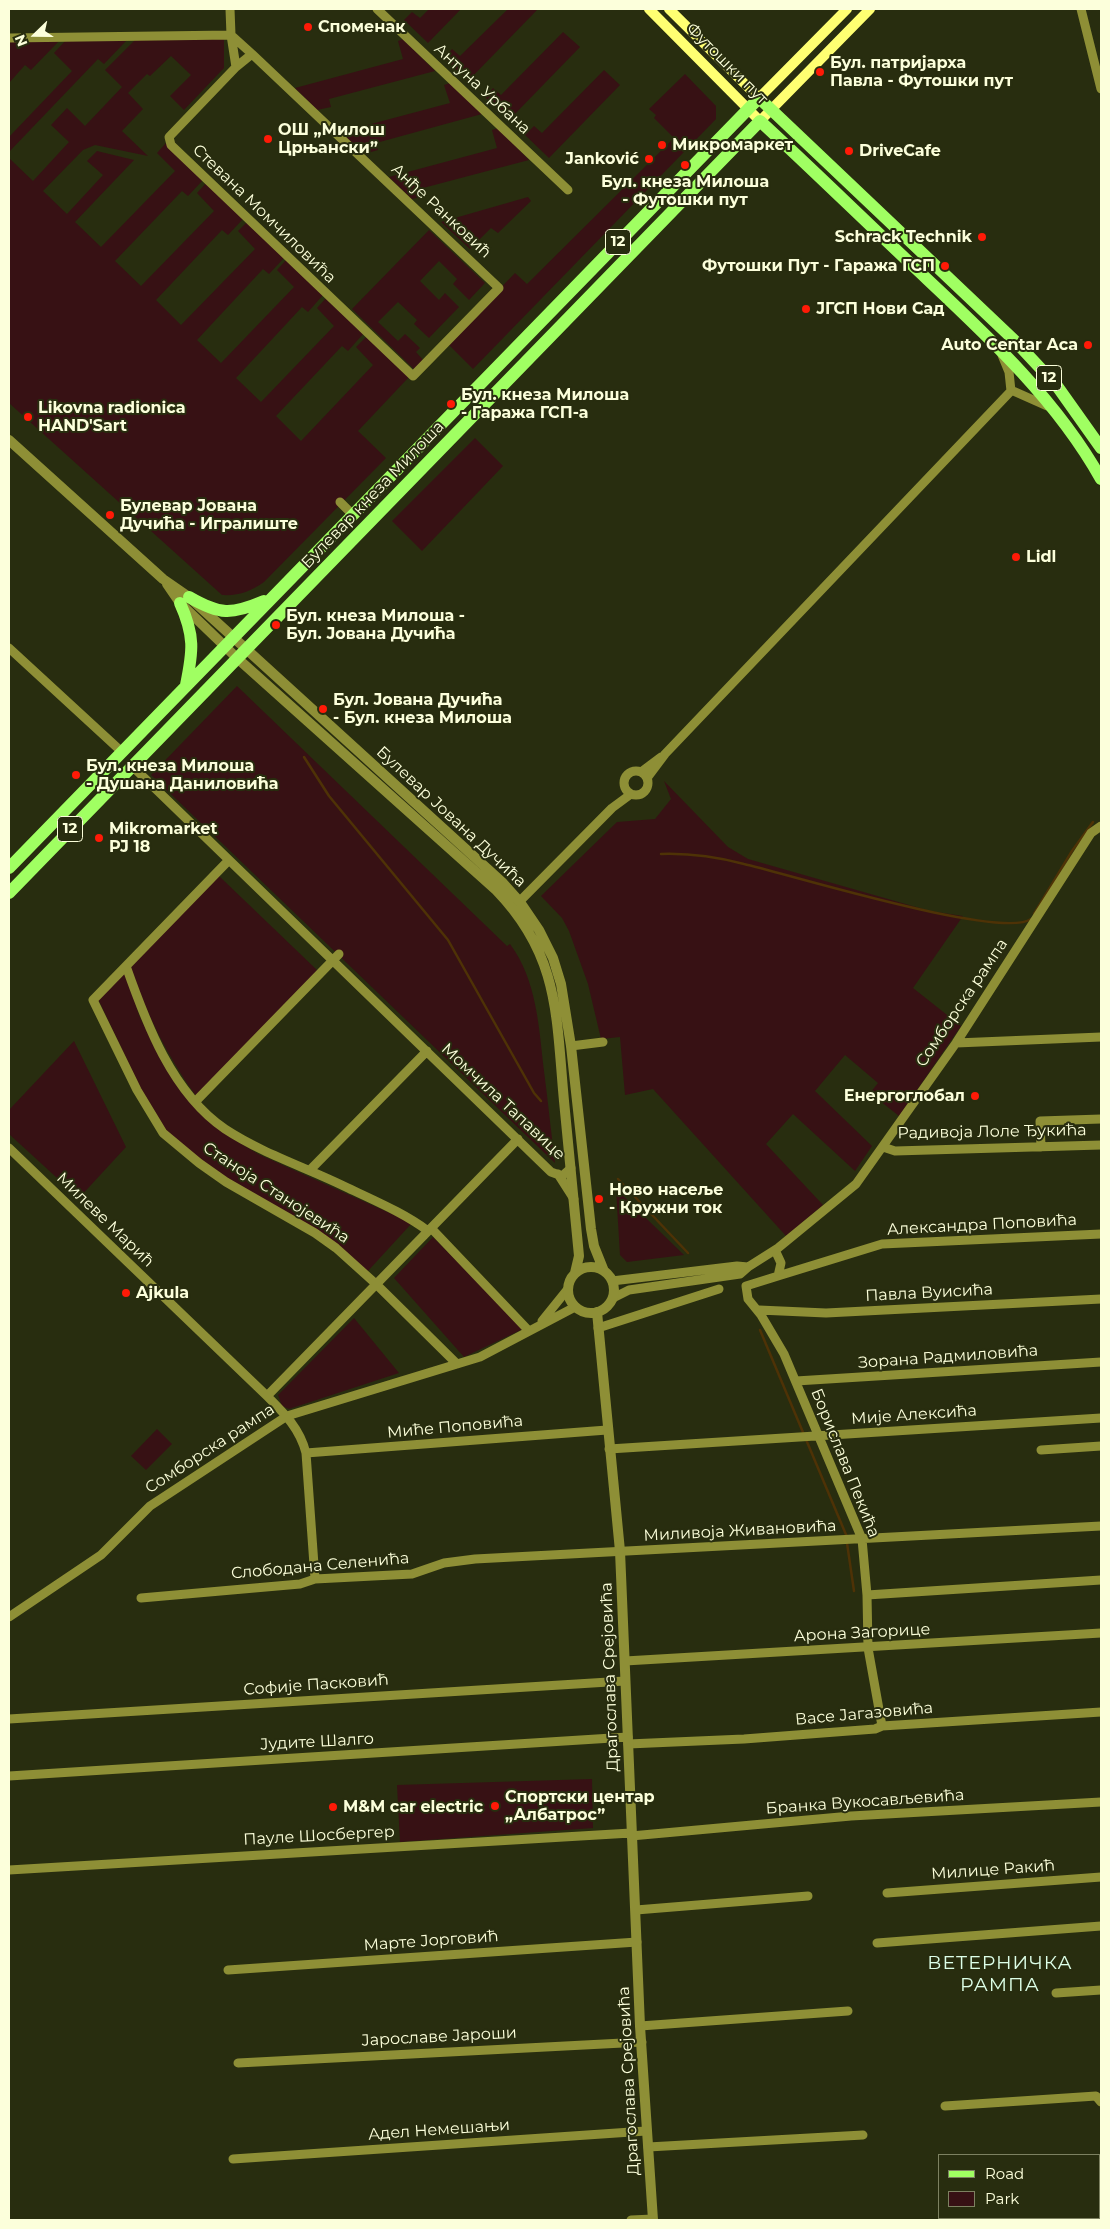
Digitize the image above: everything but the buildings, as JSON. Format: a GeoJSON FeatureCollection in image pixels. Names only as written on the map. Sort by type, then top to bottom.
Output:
{"type":"FeatureCollection","features":[{"type":"Feature","properties":{"kind":"main road","name":"Футошки пут"},"geometry":{"type":"LineString","coordinates":[[649,9],[760,120]]}},
{"type":"Feature","properties":{"kind":"main road"},"geometry":{"type":"LineString","coordinates":[[759,98],[847,9]]}},
{"type":"Feature","properties":{"kind":"main road"},"geometry":{"type":"LineString","coordinates":[[760,120],[870,9]]}},
{"type":"Feature","properties":{"kind":"main road","name":"Футошки пут"},"geometry":{"type":"LineString","coordinates":[[672,10],[759,98]]}},
{"type":"Feature","properties":{"kind":"main road","name":"Булевар кнеза Милоша"},"geometry":{"type":"LineString","coordinates":[[9,868],[759,98]]}},
{"type":"Feature","properties":{"kind":"main road","name":"12"},"geometry":{"type":"LineString","coordinates":[[759,98],[771,109]]}},
{"type":"Feature","properties":{"kind":"main road","name":"Футошки пут"},"geometry":{"type":"LineString","coordinates":[[771,109],[1014,340],[1056,386],[1101,448]]}},
{"type":"Feature","properties":{"kind":"main road","name":"Булевар кнеза Милоша"},"geometry":{"type":"LineString","coordinates":[[9,893],[760,120]]}},
{"type":"Feature","properties":{"kind":"main road","name":"12"},"geometry":{"type":"LineString","coordinates":[[760,120],[1000,350],[1053,409],[1091,460],[1101,479]]}},
{"type":"Feature","properties":{"kind":"main road"},"geometry":{"type":"LineString","coordinates":[[487,376],[499,388]]}},
{"type":"Feature","properties":{"kind":"main road"},"geometry":{"type":"LineString","coordinates":[[186,686],[193,644],[184,600],[221,612],[239,611],[271,598]]}},
{"type":"Feature","properties":{"kind":"street"},"geometry":{"type":"LineString","coordinates":[[230,9],[231,35],[236,67]]}},
{"type":"Feature","properties":{"kind":"street","name":"Антуна Урбана"},"geometry":{"type":"LineString","coordinates":[[377,9],[568,190]]}},
{"type":"Feature","properties":{"kind":"street"},"geometry":{"type":"LineString","coordinates":[[1081,9],[1101,89]]}},
{"type":"Feature","properties":{"kind":"street"},"geometry":{"type":"LineString","coordinates":[[9,38],[231,35]]}},
{"type":"Feature","properties":{"kind":"street","name":"Анђе Ранковић"},"geometry":{"type":"LineString","coordinates":[[231,35],[499,288],[413,376]]}},
{"type":"Feature","properties":{"kind":"street"},"geometry":{"type":"LineString","coordinates":[[236,67],[252,54]]}},
{"type":"Feature","properties":{"kind":"street","name":"Стевана Момчиловића"},"geometry":{"type":"LineString","coordinates":[[236,67],[169,137],[171,145],[413,376]]}},
{"type":"Feature","properties":{"kind":"street"},"geometry":{"type":"LineString","coordinates":[[644,775],[1011,390],[1010,372],[1000,350]]}},
{"type":"Feature","properties":{"kind":"street"},"geometry":{"type":"LineString","coordinates":[[1011,390],[1031,397],[1053,409]]}},
{"type":"Feature","properties":{"kind":"street","name":"Булевар Јована Дучића"},"geometry":{"type":"LineString","coordinates":[[9,440],[163,580],[363,770],[516,905],[539,930],[553,958],[564,998],[591,1229],[597,1254],[604,1271]]}},
{"type":"Feature","properties":{"kind":"street"},"geometry":{"type":"LineString","coordinates":[[340,502],[352,514]]}},
{"type":"Feature","properties":{"kind":"street"},"geometry":{"type":"LineString","coordinates":[[9,648],[122,752]]}},
{"type":"Feature","properties":{"kind":"street","name":"Момчила Тапавице"},"geometry":{"type":"LineString","coordinates":[[132,766],[229,860],[336,957],[427,1051],[551,1172],[558,1174],[574,1200]]}},
{"type":"Feature","properties":{"kind":"street"},"geometry":{"type":"LineString","coordinates":[[633,771],[644,775],[646,789],[640,794],[629,791],[624,782],[626,775],[633,771]]}},
{"type":"Feature","properties":{"kind":"street"},"geometry":{"type":"LineString","coordinates":[[516,905],[629,791]]}},
{"type":"Feature","properties":{"kind":"street","name":"Сомборска рампа"},"geometry":{"type":"LineString","coordinates":[[612,1298],[629,1290],[740,1274],[775,1250],[856,1184],[956,1043],[1091,833],[1101,826]]}},
{"type":"Feature","properties":{"kind":"street"},"geometry":{"type":"LineString","coordinates":[[126,966],[229,860]]}},
{"type":"Feature","properties":{"kind":"street","name":"Булевар Јована Дучића"},"geometry":{"type":"LineString","coordinates":[[516,905],[521,918],[541,953],[552,985],[558,1024],[579,1256],[574,1273]]}},
{"type":"Feature","properties":{"kind":"street"},"geometry":{"type":"LineString","coordinates":[[195,1102],[336,957]]}},
{"type":"Feature","properties":{"kind":"street","name":"Станоја Станојевића"},"geometry":{"type":"LineString","coordinates":[[456,1364],[376,1284],[342,1254],[315,1233],[226,1182],[198,1163],[163,1133],[137,1090],[93,1000],[126,966],[143,1014],[163,1054],[195,1102],[224,1128],[260,1149],[311,1170],[410,1218],[430,1230],[529,1331]]}},
{"type":"Feature","properties":{"kind":"street"},"geometry":{"type":"LineString","coordinates":[[956,1043],[1101,1037]]}},
{"type":"Feature","properties":{"kind":"street"},"geometry":{"type":"LineString","coordinates":[[571,1046],[603,1042]]}},
{"type":"Feature","properties":{"kind":"street","name":"Момчила Тапавице"},"geometry":{"type":"LineString","coordinates":[[311,1170],[427,1051]]}},
{"type":"Feature","properties":{"kind":"street"},"geometry":{"type":"LineString","coordinates":[[1041,1148],[1040,1121],[1101,1119]]}},
{"type":"Feature","properties":{"kind":"street"},"geometry":{"type":"LineString","coordinates":[[267,1396],[518,1139]]}},
{"type":"Feature","properties":{"kind":"street","name":"Радивоја Лоле Ђукића"},"geometry":{"type":"LineString","coordinates":[[883,1147],[895,1151],[1101,1146]]}},
{"type":"Feature","properties":{"kind":"street","name":"Милеве Марић"},"geometry":{"type":"LineString","coordinates":[[9,1148],[287,1416],[300,1436],[306,1454],[315,1579]]}},
{"type":"Feature","properties":{"kind":"street"},"geometry":{"type":"LineString","coordinates":[[558,1174],[562,1176],[571,1168]]}},
{"type":"Feature","properties":{"kind":"street","name":"Александра Поповића"},"geometry":{"type":"LineString","coordinates":[[778,1276],[882,1244],[1101,1234]]}},
{"type":"Feature","properties":{"kind":"street"},"geometry":{"type":"LineString","coordinates":[[775,1250],[781,1263],[778,1276]]}},
{"type":"Feature","properties":{"kind":"street"},"geometry":{"type":"LineString","coordinates":[[612,1281],[737,1266],[748,1267]]}},
{"type":"Feature","properties":{"kind":"street"},"geometry":{"type":"LineString","coordinates":[[586,1267],[599,1268],[604,1271],[612,1281],[612,1298],[604,1309],[597,1312],[582,1311],[575,1307],[567,1290],[574,1273],[586,1267]]}},
{"type":"Feature","properties":{"kind":"street","name":"Борислава Пекића"},"geometry":{"type":"LineString","coordinates":[[778,1276],[746,1286],[748,1299],[758,1310],[784,1354],[796,1381],[809,1435],[862,1539],[867,1595],[868,1648],[882,1726]]}},
{"type":"Feature","properties":{"kind":"street"},"geometry":{"type":"LineString","coordinates":[[598,1328],[719,1289]]}},
{"type":"Feature","properties":{"kind":"street","name":"Сомборска рампа"},"geometry":{"type":"LineString","coordinates":[[539,1324],[567,1290]]}},
{"type":"Feature","properties":{"kind":"street","name":"Павла Вуисића"},"geometry":{"type":"LineString","coordinates":[[758,1310],[826,1314],[1101,1299]]}},
{"type":"Feature","properties":{"kind":"street","name":"Сомборска рампа"},"geometry":{"type":"LineString","coordinates":[[9,1617],[100,1555],[150,1506],[287,1416],[494,1351],[539,1324],[575,1307]]}},
{"type":"Feature","properties":{"kind":"street","name":"Драгослава Срејовића"},"geometry":{"type":"LineString","coordinates":[[597,1312],[620,1551],[640,2026],[653,2220]]}},
{"type":"Feature","properties":{"kind":"street","name":"Зорана Радмиловића"},"geometry":{"type":"LineString","coordinates":[[796,1381],[1101,1362]]}},
{"type":"Feature","properties":{"kind":"street","name":"Мије Алексића"},"geometry":{"type":"LineString","coordinates":[[609,1449],[1101,1418]]}},
{"type":"Feature","properties":{"kind":"street","name":"Миће Поповића"},"geometry":{"type":"LineString","coordinates":[[306,1454],[607,1430]]}},
{"type":"Feature","properties":{"kind":"street"},"geometry":{"type":"LineString","coordinates":[[1041,1450],[1101,1446]]}},
{"type":"Feature","properties":{"kind":"street","name":"Миливоја Живановића"},"geometry":{"type":"LineString","coordinates":[[620,1551],[846,1541],[1101,1526]]}},
{"type":"Feature","properties":{"kind":"street","name":"Слободана Селенића"},"geometry":{"type":"LineString","coordinates":[[141,1598],[300,1584],[315,1579],[412,1574],[444,1563],[475,1559],[620,1551]]}},
{"type":"Feature","properties":{"kind":"street"},"geometry":{"type":"LineString","coordinates":[[867,1595],[1101,1580]]}},
{"type":"Feature","properties":{"kind":"street","name":"Арона Загорице"},"geometry":{"type":"LineString","coordinates":[[625,1661],[1101,1633]]}},
{"type":"Feature","properties":{"kind":"street","name":"Софије Пасковић"},"geometry":{"type":"LineString","coordinates":[[9,1719],[625,1680]]}},
{"type":"Feature","properties":{"kind":"street","name":"Васе Јагазовића"},"geometry":{"type":"LineString","coordinates":[[628,1741],[808,1735],[874,1729],[882,1726],[1101,1712]]}},
{"type":"Feature","properties":{"kind":"street","name":"Јудите Шалго"},"geometry":{"type":"LineString","coordinates":[[9,1776],[628,1741]]}},
{"type":"Feature","properties":{"kind":"street","name":"Бранка Вукосављевића"},"geometry":{"type":"LineString","coordinates":[[631,1834],[851,1816],[1101,1802]]}},
{"type":"Feature","properties":{"kind":"street","name":"Пауле Шосбергер"},"geometry":{"type":"LineString","coordinates":[[9,1870],[631,1834]]}},
{"type":"Feature","properties":{"kind":"street","name":"Милице Ракић"},"geometry":{"type":"LineString","coordinates":[[887,1893],[1101,1877]]}},
{"type":"Feature","properties":{"kind":"street"},"geometry":{"type":"LineString","coordinates":[[636,1910],[808,1896]]}},
{"type":"Feature","properties":{"kind":"street"},"geometry":{"type":"LineString","coordinates":[[877,1943],[1101,1926]]}},
{"type":"Feature","properties":{"kind":"street","name":"Марте Јорговић"},"geometry":{"type":"LineString","coordinates":[[228,1970],[637,1942]]}},
{"type":"Feature","properties":{"kind":"street"},"geometry":{"type":"LineString","coordinates":[[1056,1993],[1101,1990]]}},
{"type":"Feature","properties":{"kind":"street"},"geometry":{"type":"LineString","coordinates":[[640,2026],[848,2011]]}},
{"type":"Feature","properties":{"kind":"street","name":"Јарославе Јароши"},"geometry":{"type":"LineString","coordinates":[[238,2063],[642,2042]]}},
{"type":"Feature","properties":{"kind":"street"},"geometry":{"type":"LineString","coordinates":[[945,2106],[1096,2096],[1101,2102]]}},
{"type":"Feature","properties":{"kind":"street","name":"Адел Немешањи"},"geometry":{"type":"LineString","coordinates":[[233,2159],[646,2131]]}},
{"type":"Feature","properties":{"kind":"street"},"geometry":{"type":"LineString","coordinates":[[648,2147],[864,2135]]}},
{"type":"Feature","properties":{"kind":"street"},"geometry":{"type":"LineString","coordinates":[[631,2220],[653,2220]]}},
{"type":"Feature","properties":{"kind":"green space"},"geometry":{"type":"Polygon","coordinates":[[[429,9],[461,9],[428,43],[404,20],[412,12],[420,18],[429,9]]]}},
{"type":"Feature","properties":{"kind":"green space"},"geometry":{"type":"Polygon","coordinates":[[[508,9],[537,10],[468,81],[444,58],[452,49],[460,56],[508,9]]]}},
{"type":"Feature","properties":{"kind":"green space"},"geometry":{"type":"Polygon","coordinates":[[[563,32],[580,47],[509,120],[485,97],[493,88],[501,95],[563,32]]]}},
{"type":"Feature","properties":{"kind":"green space"},"geometry":{"type":"Polygon","coordinates":[[[224,38],[224,68],[184,110],[170,96],[191,75],[171,56],[150,76],[147,74],[128,93],[143,109],[122,131],[148,156],[95,145],[83,150],[43,191],[67,214],[103,175],[87,161],[97,151],[134,160],[75,222],[101,247],[175,171],[157,153],[166,143],[204,179],[188,196],[182,191],[115,261],[141,286],[214,211],[197,193],[207,182],[244,218],[228,235],[222,230],[156,300],[181,325],[255,249],[238,231],[248,221],[285,257],[269,274],[263,269],[197,340],[221,363],[294,287],[277,270],[287,259],[324,294],[308,312],[302,307],[236,378],[261,402],[334,326],[317,308],[327,297],[364,333],[348,351],[342,346],[276,416],[301,441],[373,365],[356,347],[367,336],[409,377],[358,431],[386,458],[264,582],[254,588],[234,595],[222,595],[9,403],[9,158],[33,181],[69,142],[51,125],[67,108],[85,126],[122,87],[105,70],[135,40],[224,38]]]}},
{"type":"Feature","properties":{"kind":"green space"},"geometry":{"type":"Polygon","coordinates":[[[128,39],[104,64],[98,59],[9,152],[9,137],[72,71],[54,53],[66,40],[128,39]]]}},
{"type":"Feature","properties":{"kind":"green space"},"geometry":{"type":"Polygon","coordinates":[[[403,39],[435,71],[329,99],[331,107],[317,110],[295,88],[403,59],[398,41],[403,39]]]}},
{"type":"Feature","properties":{"kind":"green space"},"geometry":{"type":"Polygon","coordinates":[[[9,41],[59,41],[31,70],[25,65],[9,83],[9,41]]]}},
{"type":"Feature","properties":{"kind":"green space"},"geometry":{"type":"Polygon","coordinates":[[[604,70],[620,85],[549,158],[525,135],[534,126],[542,133],[604,70]]]}},
{"type":"Feature","properties":{"kind":"green space"},"geometry":{"type":"Polygon","coordinates":[[[685,74],[716,106],[716,119],[473,369],[447,343],[515,273],[527,284],[674,138],[654,118],[656,115],[649,109],[685,74]]]}},
{"type":"Feature","properties":{"kind":"green space"},"geometry":{"type":"Polygon","coordinates":[[[450,83],[482,114],[376,143],[378,150],[364,154],[341,132],[450,103],[444,85],[450,83]]]}},
{"type":"Feature","properties":{"kind":"green space"},"geometry":{"type":"Polygon","coordinates":[[[498,128],[529,160],[423,188],[425,196],[412,199],[389,177],[497,148],[492,130],[498,128]]]}},
{"type":"Feature","properties":{"kind":"green space"},"geometry":{"type":"Polygon","coordinates":[[[528,197],[531,201],[498,233],[491,228],[470,249],[441,222],[528,197]]]}},
{"type":"Feature","properties":{"kind":"green space"},"geometry":{"type":"Polygon","coordinates":[[[429,230],[485,283],[469,300],[453,284],[457,279],[439,261],[420,281],[439,300],[445,293],[459,307],[429,338],[414,324],[417,320],[398,302],[378,322],[398,341],[405,334],[420,348],[416,352],[424,361],[415,370],[352,309],[429,230]]]}},
{"type":"Feature","properties":{"kind":"green space"},"geometry":{"type":"Polygon","coordinates":[[[475,438],[503,466],[422,551],[392,521],[475,438]]]}},
{"type":"Feature","properties":{"kind":"green space"},"geometry":{"type":"Polygon","coordinates":[[[237,686],[507,946],[510,944],[526,973],[535,1005],[555,1163],[151,775],[237,686]]]}},
{"type":"Feature","properties":{"kind":"green space"},"geometry":{"type":"Polygon","coordinates":[[[664,781],[728,847],[748,859],[930,911],[963,916],[913,988],[961,1026],[899,1116],[870,1093],[878,1083],[845,1055],[815,1091],[872,1146],[855,1171],[793,1114],[766,1144],[823,1205],[786,1236],[653,1089],[625,1095],[620,1037],[601,1039],[588,984],[569,931],[562,918],[541,896],[617,822],[655,819],[671,799],[664,781]]]}},
{"type":"Feature","properties":{"kind":"green space"},"geometry":{"type":"Polygon","coordinates":[[[219,876],[318,971],[196,1096],[158,1034],[130,967],[219,876]]]}},
{"type":"Feature","properties":{"kind":"green space"},"geometry":{"type":"Polygon","coordinates":[[[125,972],[139,1015],[159,1056],[222,1132],[258,1154],[412,1223],[367,1272],[199,1159],[168,1133],[141,1089],[98,999],[125,972]]]}},
{"type":"Feature","properties":{"kind":"green space"},"geometry":{"type":"Polygon","coordinates":[[[74,1041],[126,1147],[79,1198],[9,1134],[9,1110],[74,1041]]]}},
{"type":"Feature","properties":{"kind":"green space"},"geometry":{"type":"Polygon","coordinates":[[[616,1189],[684,1255],[627,1262],[620,1255],[616,1189]]]}},
{"type":"Feature","properties":{"kind":"green space"},"geometry":{"type":"Polygon","coordinates":[[[433,1237],[523,1329],[464,1357],[394,1278],[433,1237]]]}},
{"type":"Feature","properties":{"kind":"green space"},"geometry":{"type":"Polygon","coordinates":[[[354,1318],[399,1373],[289,1409],[282,1406],[278,1395],[354,1318]]]}},
{"type":"Feature","properties":{"kind":"green space"},"geometry":{"type":"Polygon","coordinates":[[[157,1429],[172,1444],[146,1470],[131,1456],[157,1429]]]}},
{"type":"Feature","properties":{"kind":"green space","name":"Спортски центар „Албатрос”"},"geometry":{"type":"Polygon","coordinates":[[[592,1779],[593,1828],[400,1842],[397,1785],[592,1779]]]}},
{"type":"Feature","properties":{"kind":"waterway"},"geometry":{"type":"LineString","coordinates":[[304,757],[329,796],[448,940],[534,1093],[541,1101]]}},
{"type":"Feature","properties":{"kind":"waterway"},"geometry":{"type":"LineString","coordinates":[[1034,914],[1072,851],[1093,822]]}},
{"type":"Feature","properties":{"kind":"waterway"},"geometry":{"type":"LineString","coordinates":[[661,854],[693,855],[724,859],[893,903],[980,921],[1012,923],[1031,919]]}},
{"type":"Feature","properties":{"kind":"waterway"},"geometry":{"type":"LineString","coordinates":[[618,1179],[688,1253]]}},
{"type":"Feature","properties":{"kind":"waterway"},"geometry":{"type":"LineString","coordinates":[[760,1330],[847,1537]]}},
{"type":"Feature","properties":{"kind":"waterway"},"geometry":{"type":"LineString","coordinates":[[847,1543],[854,1591]]}},
{"type":"Feature","properties":{"kind":"place","name":"Споменак"},"geometry":{"type":"Point","coordinates":[308,27]}},
{"type":"Feature","properties":{"kind":"place","name":"Бул. патријарха Павла - Футошки пут"},"geometry":{"type":"Point","coordinates":[820,72]}},
{"type":"Feature","properties":{"kind":"place","name":"ОШ „Милош Црњански”"},"geometry":{"type":"Point","coordinates":[268,139]}},
{"type":"Feature","properties":{"kind":"place","name":"Микромаркет"},"geometry":{"type":"Point","coordinates":[662,145]}},
{"type":"Feature","properties":{"kind":"place","name":"DriveCafe"},"geometry":{"type":"Point","coordinates":[849,151]}},
{"type":"Feature","properties":{"kind":"place","name":"Janković"},"geometry":{"type":"Point","coordinates":[649,159]}},
{"type":"Feature","properties":{"kind":"place","name":"Бул. кнеза Милоша - Футошки пут"},"geometry":{"type":"Point","coordinates":[685,165]}},
{"type":"Feature","properties":{"kind":"place","name":"Schrack Technik"},"geometry":{"type":"Point","coordinates":[982,237]}},
{"type":"Feature","properties":{"kind":"place","name":"Футошки Пут - Гаража ГСП"},"geometry":{"type":"Point","coordinates":[945,266]}},
{"type":"Feature","properties":{"kind":"place","name":"ЈГСП Нови Сад"},"geometry":{"type":"Point","coordinates":[806,309]}},
{"type":"Feature","properties":{"kind":"place","name":"Auto Centar Aca"},"geometry":{"type":"Point","coordinates":[1088,345]}},
{"type":"Feature","properties":{"kind":"place","name":"Бул. кнеза Милоша - Гаража ГСП-а"},"geometry":{"type":"Point","coordinates":[451,404]}},
{"type":"Feature","properties":{"kind":"place","name":"Likovna radionica HAND'Sart"},"geometry":{"type":"Point","coordinates":[28,417]}},
{"type":"Feature","properties":{"kind":"place","name":"Булевар Јована Дучића - Игралиште"},"geometry":{"type":"Point","coordinates":[110,515]}},
{"type":"Feature","properties":{"kind":"place","name":"Lidl"},"geometry":{"type":"Point","coordinates":[1016,557]}},
{"type":"Feature","properties":{"kind":"place","name":"Бул. кнеза Милоша - Бул. Јована Дучића"},"geometry":{"type":"Point","coordinates":[276,625]}},
{"type":"Feature","properties":{"kind":"place","name":"Бул. Јована Дучића - Бул. кнеза Милоша"},"geometry":{"type":"Point","coordinates":[323,709]}},
{"type":"Feature","properties":{"kind":"place","name":"Бул. кнеза Милоша - Душана Даниловића"},"geometry":{"type":"Point","coordinates":[76,775]}},
{"type":"Feature","properties":{"kind":"place","name":"Mikromarket PJ 18"},"geometry":{"type":"Point","coordinates":[99,838]}},
{"type":"Feature","properties":{"kind":"place","name":"Енергоглобал"},"geometry":{"type":"Point","coordinates":[975,1096]}},
{"type":"Feature","properties":{"kind":"place","name":"Ново насеље - Кружни ток"},"geometry":{"type":"Point","coordinates":[599,1199]}},
{"type":"Feature","properties":{"kind":"place","name":"Ajkula"},"geometry":{"type":"Point","coordinates":[126,1293]}},
{"type":"Feature","properties":{"kind":"place","name":"Спортски центар „Албатрос”"},"geometry":{"type":"Point","coordinates":[495,1806]}},
{"type":"Feature","properties":{"kind":"place","name":"M&M car electric"},"geometry":{"type":"Point","coordinates":[333,1807]}},
{"type":"Feature","properties":{"kind":"district","name":"ВЕТЕРНИЧКА РАМПА"},"geometry":{"type":"Point","coordinates":[1000,1974]}}]}
